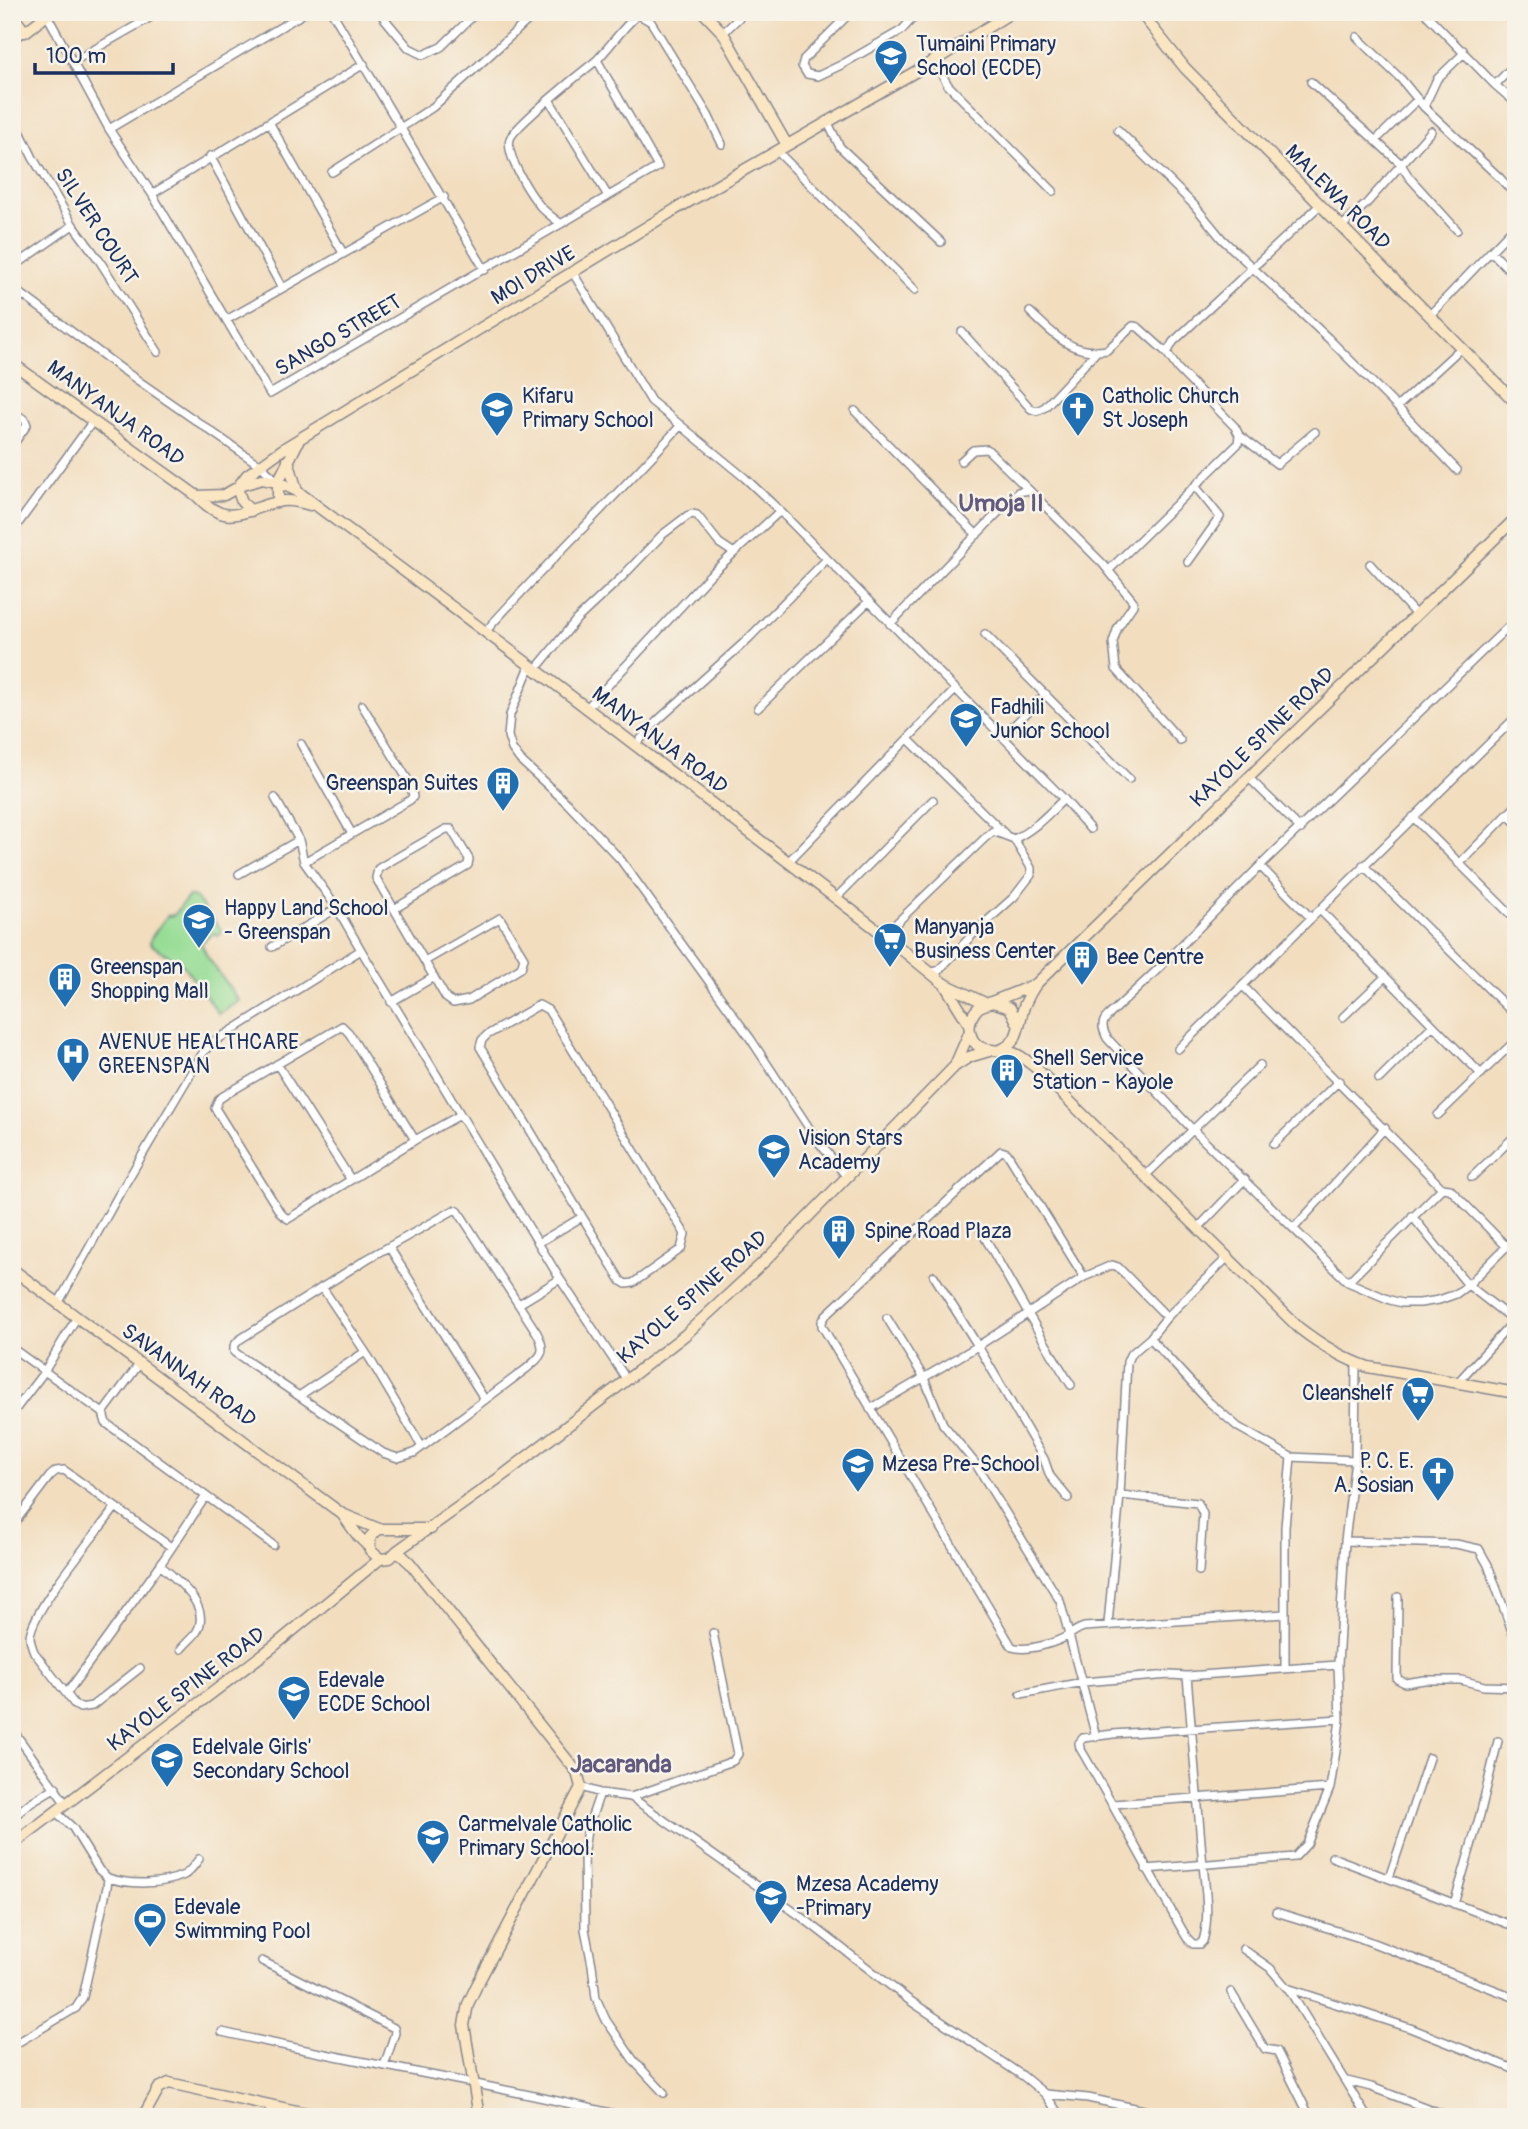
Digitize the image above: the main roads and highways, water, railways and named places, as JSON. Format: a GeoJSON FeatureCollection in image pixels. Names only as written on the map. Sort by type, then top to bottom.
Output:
{"type":"FeatureCollection","features":[{"type":"Feature","properties":{"kind":"main road"},"geometry":{"type":"LineString","coordinates":[[703,12],[723,33],[782,148]]}},
{"type":"Feature","properties":{"kind":"main road","name":"MOI DRIVE"},"geometry":{"type":"LineString","coordinates":[[236,488],[247,475],[271,458],[676,209],[934,61],[1012,12]]}},
{"type":"Feature","properties":{"kind":"main road","name":"MALEWA ROAD"},"geometry":{"type":"LineString","coordinates":[[1140,12],[1185,68],[1516,403]]}},
{"type":"Feature","properties":{"kind":"main road"},"geometry":{"type":"LineString","coordinates":[[12,14],[25,32],[49,14]]}},
{"type":"Feature","properties":{"kind":"main road","name":"MANYANJA ROAD"},"geometry":{"type":"LineString","coordinates":[[12,362],[197,496],[212,510],[225,515],[241,514],[278,502],[313,505]]}},
{"type":"Feature","properties":{"kind":"main road"},"geometry":{"type":"LineString","coordinates":[[278,502],[278,482],[300,440]]}},
{"type":"Feature","properties":{"kind":"main road"},"geometry":{"type":"LineString","coordinates":[[288,460],[297,491]]}},
{"type":"Feature","properties":{"kind":"main road"},"geometry":{"type":"LineString","coordinates":[[197,496],[219,496],[257,480],[278,482]]}},
{"type":"Feature","properties":{"kind":"main road","name":"MANYANJA ROAD"},"geometry":{"type":"LineString","coordinates":[[278,482],[297,491],[533,668],[836,898],[943,983],[989,1002]]}},
{"type":"Feature","properties":{"kind":"main road"},"geometry":{"type":"LineString","coordinates":[[236,488],[242,502],[251,510]]}},
{"type":"Feature","properties":{"kind":"main road","name":"KAYOLE SPINE ROAD"},"geometry":{"type":"LineString","coordinates":[[1035,984],[1516,518]]}},
{"type":"Feature","properties":{"kind":"main road"},"geometry":{"type":"LineString","coordinates":[[943,983],[954,997],[976,1044],[993,1051],[1018,1055],[1035,1068],[1299,1328],[1320,1345],[1356,1363],[1382,1370],[1516,1393]]}},
{"type":"Feature","properties":{"kind":"main road"},"geometry":{"type":"LineString","coordinates":[[955,1066],[974,1012],[989,1002],[1035,984]]}},
{"type":"Feature","properties":{"kind":"main road"},"geometry":{"type":"LineString","coordinates":[[955,1066],[970,1057],[1011,1045],[1026,1001],[1035,984]]}},
{"type":"Feature","properties":{"kind":"main road"},"geometry":{"type":"LineString","coordinates":[[989,1002],[1010,1008],[1026,1053],[1035,1068]]}},
{"type":"Feature","properties":{"kind":"main road","name":"KAYOLE SPINE ROAD"},"geometry":{"type":"LineString","coordinates":[[397,1551],[431,1529],[685,1335],[734,1291],[955,1066]]}},
{"type":"Feature","properties":{"kind":"main road","name":"SAVANNAH ROAD"},"geometry":{"type":"LineString","coordinates":[[12,1269],[342,1514],[379,1529]]}},
{"type":"Feature","properties":{"kind":"main road","name":"SAVANNAH ROAD"},"geometry":{"type":"LineString","coordinates":[[342,1514],[368,1546]]}},
{"type":"Feature","properties":{"kind":"main road"},"geometry":{"type":"LineString","coordinates":[[391,1530],[398,1537],[397,1551],[390,1558],[380,1559],[372,1554],[368,1546],[370,1537],[379,1529],[431,1529]]}},
{"type":"Feature","properties":{"kind":"main road"},"geometry":{"type":"LineString","coordinates":[[397,1551],[410,1563],[577,1772],[581,1787],[468,2004],[464,2025],[479,2117]]}},
{"type":"Feature","properties":{"kind":"main road","name":"KAYOLE SPINE ROAD"},"geometry":{"type":"LineString","coordinates":[[12,1845],[274,1646],[380,1559]]}},
{"type":"Feature","properties":{"kind":"main road"},"geometry":{"type":"LineString","coordinates":[[143,2117],[159,2088],[169,2083],[270,2111],[324,2117]]}},
{"type":"Feature","properties":{"kind":"place","name":"Tumaini Primary School (ECDE)"},"geometry":{"type":"Point","coordinates":[891,86]}},
{"type":"Feature","properties":{"kind":"place","name":"Kifaru Primary School"},"geometry":{"type":"Point","coordinates":[497,438]}},
{"type":"Feature","properties":{"kind":"place","name":"Catholic Church St Joseph"},"geometry":{"type":"Point","coordinates":[1078,438]}},
{"type":"Feature","properties":{"kind":"place","name":"Fadhili Junior School"},"geometry":{"type":"Point","coordinates":[966,749]}},
{"type":"Feature","properties":{"kind":"place","name":"Greenspan Suites"},"geometry":{"type":"Point","coordinates":[503,813]}},
{"type":"Feature","properties":{"kind":"place","name":"Happy Land School - Greenspan"},"geometry":{"type":"Point","coordinates":[199,950]}},
{"type":"Feature","properties":{"kind":"place","name":"Manyanja Business Center"},"geometry":{"type":"Point","coordinates":[890,969]}},
{"type":"Feature","properties":{"kind":"place","name":"Bee Centre"},"geometry":{"type":"Point","coordinates":[1082,987]}},
{"type":"Feature","properties":{"kind":"place","name":"Greenspan Shopping Mall"},"geometry":{"type":"Point","coordinates":[65,1009]}},
{"type":"Feature","properties":{"kind":"place","name":"AVENUE HEALTHCARE GREENSPAN"},"geometry":{"type":"Point","coordinates":[73,1084]}},
{"type":"Feature","properties":{"kind":"place","name":"Shell Service Station - Kayole"},"geometry":{"type":"Point","coordinates":[1007,1100]}},
{"type":"Feature","properties":{"kind":"place","name":"Vision Stars Academy"},"geometry":{"type":"Point","coordinates":[774,1180]}},
{"type":"Feature","properties":{"kind":"place","name":"Spine Road Plaza"},"geometry":{"type":"Point","coordinates":[839,1261]}},
{"type":"Feature","properties":{"kind":"place","name":"Cleanshelf"},"geometry":{"type":"Point","coordinates":[1418,1423]}},
{"type":"Feature","properties":{"kind":"place","name":"Mzesa Pre-School"},"geometry":{"type":"Point","coordinates":[858,1494]}},
{"type":"Feature","properties":{"kind":"place","name":"P. C. E. A. Sosian"},"geometry":{"type":"Point","coordinates":[1438,1503]}},
{"type":"Feature","properties":{"kind":"place","name":"Edevale ECDE School"},"geometry":{"type":"Point","coordinates":[294,1722]}},
{"type":"Feature","properties":{"kind":"place","name":"Edelvale Girls' Secondary School"},"geometry":{"type":"Point","coordinates":[167,1789]}},
{"type":"Feature","properties":{"kind":"place","name":"Carmelvale Catholic Primary School."},"geometry":{"type":"Point","coordinates":[433,1866]}},
{"type":"Feature","properties":{"kind":"place","name":"Mzesa Academy -Primary"},"geometry":{"type":"Point","coordinates":[771,1926]}},
{"type":"Feature","properties":{"kind":"place","name":"Edevale Swimming Pool"},"geometry":{"type":"Point","coordinates":[150,1949]}},
{"type":"Feature","properties":{"kind":"district","name":"Umoja II"},"geometry":{"type":"Point","coordinates":[1001,503]}},
{"type":"Feature","properties":{"kind":"district","name":"Jacaranda"},"geometry":{"type":"Point","coordinates":[621,1764]}}]}
